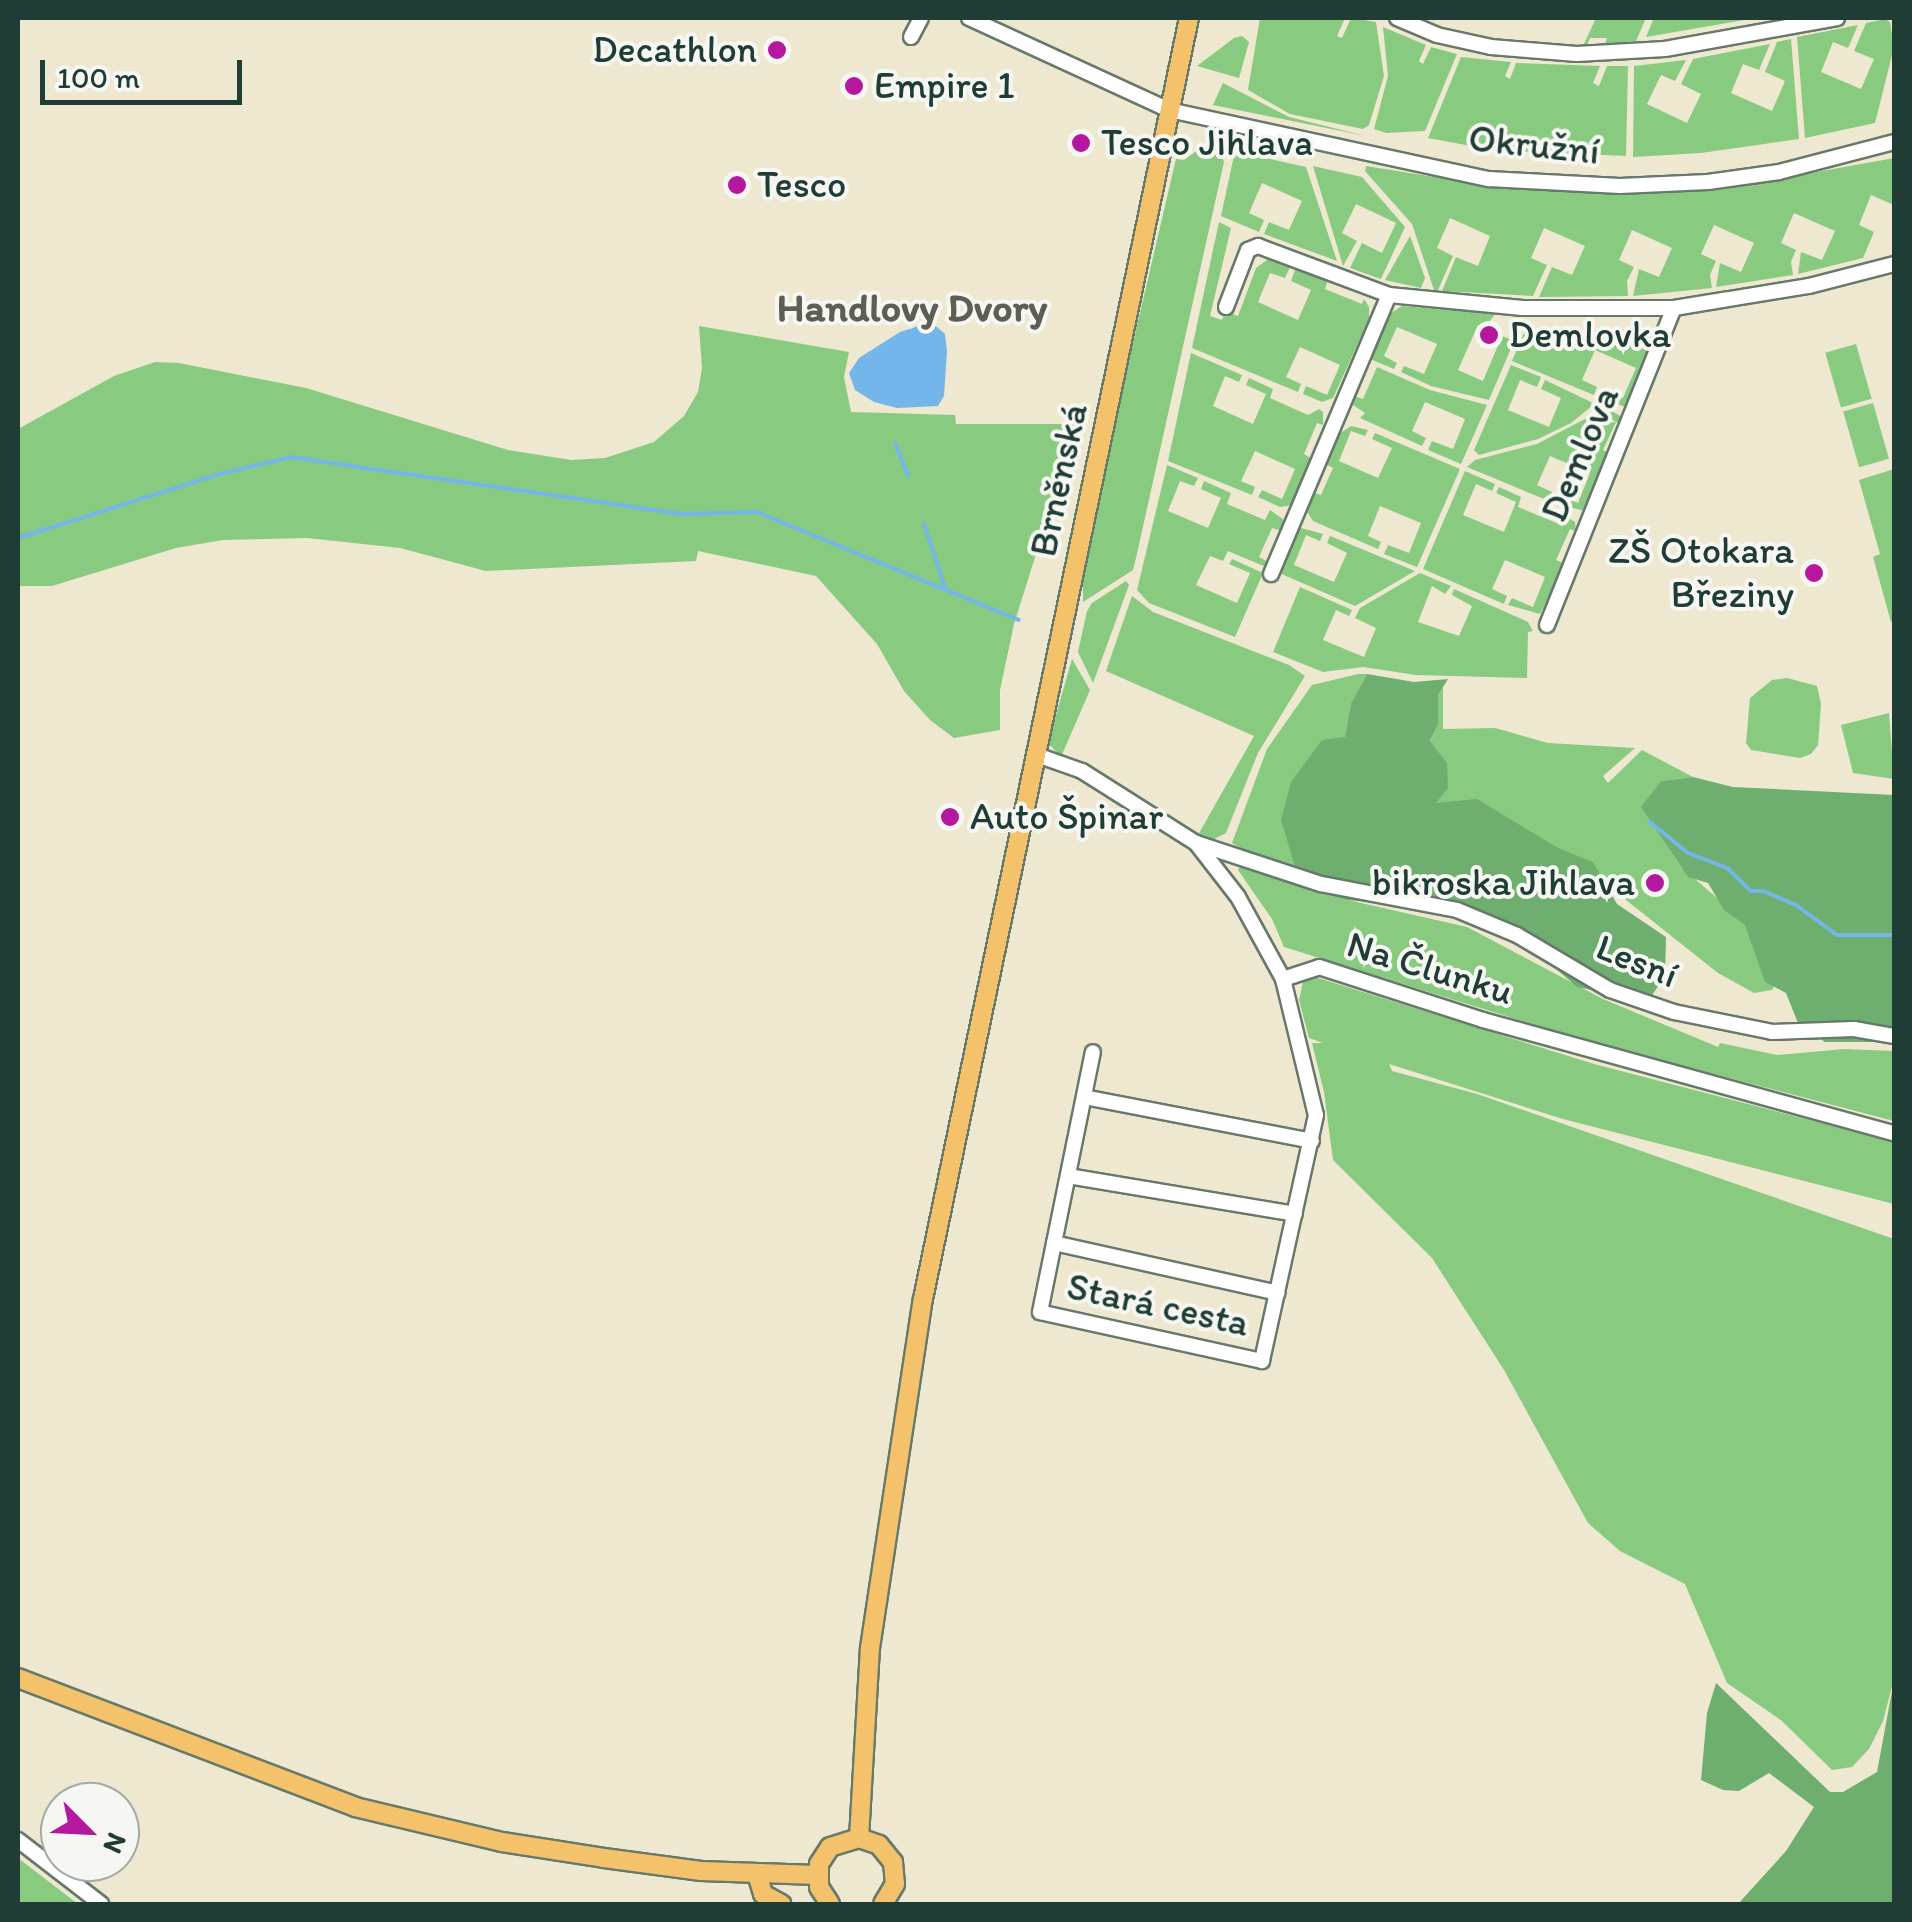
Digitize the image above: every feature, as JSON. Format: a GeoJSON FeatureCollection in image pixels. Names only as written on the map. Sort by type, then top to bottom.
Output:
{"type":"FeatureCollection","features":[{"type":"Feature","properties":{"kind":"main road","name":"Brněnská"},"geometry":{"type":"LineString","coordinates":[[859,1838],[870,1648],[893,1472],[992,955],[1189,18]]}},
{"type":"Feature","properties":{"kind":"main road"},"geometry":{"type":"LineString","coordinates":[[18,1678],[354,1807],[535,1848],[757,1874],[818,1874]]}},
{"type":"Feature","properties":{"kind":"main road"},"geometry":{"type":"LineString","coordinates":[[830,1904],[818,1887],[818,1874],[830,1848],[859,1838],[879,1845],[893,1862],[894,1884],[883,1904]]}},
{"type":"Feature","properties":{"kind":"main road"},"geometry":{"type":"LineString","coordinates":[[757,1874],[764,1894],[782,1904]]}},
{"type":"Feature","properties":{"kind":"street"},"geometry":{"type":"LineString","coordinates":[[911,37],[921,18]]}},
{"type":"Feature","properties":{"kind":"street"},"geometry":{"type":"LineString","coordinates":[[969,18],[1168,110]]}},
{"type":"Feature","properties":{"kind":"street"},"geometry":{"type":"LineString","coordinates":[[1397,18],[1436,35],[1491,47],[1577,54],[1664,49],[1794,22],[1837,18]]}},
{"type":"Feature","properties":{"kind":"street","name":"Okružní"},"geometry":{"type":"LineString","coordinates":[[1168,110],[1489,179],[1570,185],[1708,182],[1756,176],[1894,142]]}},
{"type":"Feature","properties":{"kind":"street"},"geometry":{"type":"LineString","coordinates":[[1226,307],[1248,250],[1258,246],[1390,295],[1522,308],[1674,308],[1809,286],[1894,264]]}},
{"type":"Feature","properties":{"kind":"street"},"geometry":{"type":"LineString","coordinates":[[1271,574],[1390,295]]}},
{"type":"Feature","properties":{"kind":"street","name":"Demlova"},"geometry":{"type":"LineString","coordinates":[[1547,625],[1674,308]]}},
{"type":"Feature","properties":{"kind":"street"},"geometry":{"type":"LineString","coordinates":[[1034,754],[1082,772],[1196,843],[1238,897],[1283,979]]}},
{"type":"Feature","properties":{"kind":"street","name":"Lesní"},"geometry":{"type":"LineString","coordinates":[[1196,843],[1321,884],[1457,910],[1516,935],[1610,990],[1658,1008],[1772,1032],[1854,1029],[1894,1036]]}},
{"type":"Feature","properties":{"kind":"street","name":"Na Člunku"},"geometry":{"type":"LineString","coordinates":[[1283,979],[1319,967],[1501,1025],[1894,1133]]}},
{"type":"Feature","properties":{"kind":"street","name":"Stará cesta"},"geometry":{"type":"LineString","coordinates":[[1093,1052],[1040,1312],[1262,1361],[1312,1142],[1315,1106],[1283,979]]}},
{"type":"Feature","properties":{"kind":"street"},"geometry":{"type":"LineString","coordinates":[[1084,1097],[1312,1142]]}},
{"type":"Feature","properties":{"kind":"street"},"geometry":{"type":"LineString","coordinates":[[1068,1176],[1295,1214]]}},
{"type":"Feature","properties":{"kind":"street","name":"Stará cesta"},"geometry":{"type":"LineString","coordinates":[[1054,1243],[1278,1294]]}},
{"type":"Feature","properties":{"kind":"street"},"geometry":{"type":"LineString","coordinates":[[18,1840],[101,1904]]}},
{"type":"Feature","properties":{"kind":"green space"},"geometry":{"type":"Polygon","coordinates":[[[1260,18],[1345,18],[1337,36],[1342,38],[1351,18],[1376,22],[1384,76],[1369,125],[1363,129],[1290,114],[1248,90],[1260,18]]]}},
{"type":"Feature","properties":{"kind":"green space"},"geometry":{"type":"Polygon","coordinates":[[[1596,18],[1646,18],[1636,41],[1605,44],[1607,38],[1590,38],[1583,46],[1596,18]]]}},
{"type":"Feature","properties":{"kind":"green space"},"geometry":{"type":"Polygon","coordinates":[[[1654,18],[1756,18],[1646,37],[1654,18]]]}},
{"type":"Feature","properties":{"kind":"green space"},"geometry":{"type":"Polygon","coordinates":[[[1885,19],[1890,22],[1894,47],[1875,123],[1805,138],[1797,37],[1858,25],[1848,48],[1833,42],[1821,72],[1861,89],[1874,59],[1854,51],[1866,23],[1885,19]]]}},
{"type":"Feature","properties":{"kind":"green space"},"geometry":{"type":"Polygon","coordinates":[[[1383,27],[1426,45],[1419,61],[1423,64],[1431,47],[1457,54],[1425,131],[1386,133],[1374,129],[1388,76],[1383,27]]]}},
{"type":"Feature","properties":{"kind":"green space"},"geometry":{"type":"Polygon","coordinates":[[[1242,36],[1249,42],[1239,78],[1197,66],[1234,38],[1242,36]]]}},
{"type":"Feature","properties":{"kind":"green space"},"geometry":{"type":"Polygon","coordinates":[[[1791,39],[1799,139],[1701,153],[1633,157],[1634,66],[1686,60],[1675,81],[1661,75],[1647,104],[1687,123],[1701,94],[1681,84],[1693,59],[1770,44],[1759,70],[1743,64],[1731,93],[1772,111],[1785,81],[1765,72],[1777,42],[1791,39]]]}},
{"type":"Feature","properties":{"kind":"green space"},"geometry":{"type":"Polygon","coordinates":[[[1461,57],[1511,62],[1505,76],[1510,79],[1516,63],[1600,66],[1593,83],[1599,86],[1607,66],[1628,66],[1626,156],[1493,150],[1428,138],[1461,57]]]}},
{"type":"Feature","properties":{"kind":"green space"},"geometry":{"type":"Polygon","coordinates":[[[1223,83],[1289,117],[1366,136],[1213,105],[1223,83]]]}},
{"type":"Feature","properties":{"kind":"green space"},"geometry":{"type":"Polygon","coordinates":[[[1202,147],[1221,152],[1224,162],[1133,570],[1083,602],[1083,569],[1103,471],[1176,159],[1184,160],[1202,147]]]}},
{"type":"Feature","properties":{"kind":"green space"},"geometry":{"type":"Polygon","coordinates":[[[1235,151],[1306,167],[1337,261],[1264,234],[1269,222],[1289,230],[1302,201],[1262,183],[1249,213],[1264,220],[1259,232],[1221,216],[1235,151]]]}},
{"type":"Feature","properties":{"kind":"green space"},"geometry":{"type":"Polygon","coordinates":[[[1894,158],[1894,205],[1871,195],[1859,225],[1874,232],[1863,258],[1798,274],[1801,252],[1822,260],[1835,231],[1794,213],[1781,243],[1796,250],[1791,262],[1793,275],[1716,287],[1720,263],[1741,272],[1754,243],[1714,225],[1701,254],[1716,261],[1710,275],[1712,288],[1633,296],[1639,269],[1659,277],[1672,248],[1632,230],[1619,260],[1634,267],[1627,281],[1628,296],[1539,297],[1552,267],[1572,275],[1585,246],[1544,228],[1531,258],[1547,265],[1533,296],[1442,291],[1456,257],[1478,266],[1490,236],[1450,218],[1437,248],[1453,256],[1438,290],[1434,290],[1412,224],[1365,171],[1366,166],[1509,189],[1652,193],[1718,190],[1894,158]]]}},
{"type":"Feature","properties":{"kind":"green space"},"geometry":{"type":"Polygon","coordinates":[[[1313,166],[1362,177],[1405,227],[1381,279],[1350,268],[1362,243],[1382,253],[1396,223],[1356,204],[1342,233],[1357,241],[1343,266],[1313,166]]]}},
{"type":"Feature","properties":{"kind":"green space"},"geometry":{"type":"Polygon","coordinates":[[[1219,222],[1231,228],[1210,316],[1222,320],[1225,311],[1238,316],[1256,268],[1271,257],[1291,265],[1285,278],[1270,273],[1258,302],[1298,320],[1311,290],[1291,281],[1296,267],[1328,280],[1325,289],[1362,304],[1364,299],[1369,319],[1333,398],[1322,402],[1303,394],[1306,386],[1327,395],[1340,365],[1300,347],[1286,377],[1301,384],[1298,392],[1192,348],[1219,222]]]}},
{"type":"Feature","properties":{"kind":"green space"},"geometry":{"type":"Polygon","coordinates":[[[1410,236],[1425,278],[1421,288],[1385,280],[1410,236]]]}},
{"type":"Feature","properties":{"kind":"green space"},"geometry":{"type":"Polygon","coordinates":[[[1402,306],[1495,314],[1485,328],[1478,325],[1458,370],[1483,381],[1502,336],[1512,340],[1523,320],[1489,400],[1431,386],[1401,372],[1404,366],[1424,374],[1437,344],[1397,327],[1384,356],[1397,363],[1394,369],[1370,359],[1388,315],[1402,306]]]}},
{"type":"Feature","properties":{"kind":"green space"},"geometry":{"type":"Polygon","coordinates":[[[699,326],[849,352],[844,377],[851,412],[955,415],[956,424],[1077,424],[1014,624],[1000,690],[1000,730],[954,738],[930,720],[904,691],[877,644],[816,576],[698,551],[696,561],[486,571],[400,548],[307,538],[223,540],[176,548],[52,586],[18,586],[18,429],[114,376],[155,362],[179,363],[306,388],[508,450],[571,460],[605,458],[654,442],[684,416],[698,392],[702,368],[699,326]]]}},
{"type":"Feature","properties":{"kind":"green space"},"geometry":{"type":"Polygon","coordinates":[[[1667,329],[1630,406],[1598,397],[1602,389],[1623,398],[1636,368],[1595,350],[1582,380],[1597,387],[1594,395],[1512,361],[1525,331],[1667,329]]]}},
{"type":"Feature","properties":{"kind":"green space"},"geometry":{"type":"Polygon","coordinates":[[[1856,344],[1872,399],[1841,408],[1825,353],[1856,344]]]}},
{"type":"Feature","properties":{"kind":"green space"},"geometry":{"type":"Polygon","coordinates":[[[1191,353],[1242,375],[1239,382],[1225,376],[1213,406],[1253,424],[1266,394],[1246,385],[1249,378],[1273,389],[1270,398],[1308,415],[1319,409],[1323,412],[1323,425],[1317,423],[1304,454],[1312,459],[1292,505],[1280,507],[1258,497],[1262,490],[1282,499],[1295,469],[1255,451],[1241,481],[1255,487],[1252,495],[1168,461],[1191,353]]]}},
{"type":"Feature","properties":{"kind":"green space"},"geometry":{"type":"Polygon","coordinates":[[[1511,365],[1541,377],[1537,387],[1520,380],[1508,410],[1549,427],[1561,398],[1541,389],[1545,380],[1591,402],[1592,406],[1571,423],[1538,439],[1479,455],[1474,450],[1511,365]]]}},
{"type":"Feature","properties":{"kind":"green space"},"geometry":{"type":"Polygon","coordinates":[[[1377,367],[1430,390],[1487,405],[1461,464],[1428,450],[1432,441],[1453,449],[1465,419],[1425,402],[1412,431],[1426,438],[1422,446],[1360,418],[1365,413],[1353,405],[1354,396],[1363,399],[1377,367]]]}},
{"type":"Feature","properties":{"kind":"green space"},"geometry":{"type":"Polygon","coordinates":[[[1873,403],[1889,459],[1859,467],[1843,412],[1873,403]]]}},
{"type":"Feature","properties":{"kind":"green space"},"geometry":{"type":"Polygon","coordinates":[[[1606,408],[1619,415],[1625,425],[1616,422],[1603,450],[1612,455],[1585,511],[1553,503],[1556,494],[1578,503],[1590,473],[1550,456],[1537,485],[1552,492],[1549,501],[1467,467],[1475,460],[1537,444],[1606,408]]]}},
{"type":"Feature","properties":{"kind":"green space"},"geometry":{"type":"Polygon","coordinates":[[[1351,426],[1368,430],[1365,436],[1351,431],[1339,461],[1378,478],[1392,448],[1372,439],[1375,433],[1460,469],[1417,567],[1384,554],[1388,545],[1409,553],[1421,523],[1380,506],[1368,536],[1381,542],[1378,549],[1313,521],[1306,510],[1312,492],[1321,495],[1333,468],[1324,463],[1336,436],[1351,426]]]}},
{"type":"Feature","properties":{"kind":"green space"},"geometry":{"type":"Polygon","coordinates":[[[1167,465],[1198,478],[1194,486],[1180,481],[1168,511],[1208,528],[1221,498],[1201,489],[1204,481],[1231,493],[1227,504],[1265,520],[1270,510],[1283,519],[1282,531],[1272,528],[1259,557],[1268,562],[1266,567],[1228,551],[1223,561],[1210,556],[1196,585],[1237,603],[1250,573],[1229,564],[1232,559],[1263,573],[1235,637],[1149,603],[1137,590],[1167,465]]]}},
{"type":"Feature","properties":{"kind":"green space"},"geometry":{"type":"Polygon","coordinates":[[[1894,469],[1891,622],[1873,557],[1880,554],[1859,480],[1894,469]]]}},
{"type":"Feature","properties":{"kind":"green space"},"geometry":{"type":"Polygon","coordinates":[[[1465,471],[1495,484],[1492,491],[1476,484],[1463,515],[1504,532],[1516,502],[1496,493],[1499,487],[1521,497],[1518,507],[1559,524],[1564,515],[1575,522],[1576,531],[1570,529],[1556,560],[1565,564],[1540,614],[1508,605],[1512,598],[1533,607],[1545,577],[1505,560],[1492,589],[1507,596],[1504,604],[1423,569],[1465,471]]]}},
{"type":"Feature","properties":{"kind":"green space"},"geometry":{"type":"Polygon","coordinates":[[[1301,528],[1323,534],[1320,541],[1306,535],[1294,565],[1334,582],[1347,553],[1327,543],[1330,536],[1415,571],[1355,606],[1277,572],[1294,533],[1301,528]]]}},
{"type":"Feature","properties":{"kind":"green space"},"geometry":{"type":"Polygon","coordinates":[[[1420,573],[1451,586],[1445,594],[1432,586],[1418,622],[1459,636],[1472,606],[1452,595],[1454,589],[1528,622],[1533,631],[1528,632],[1527,678],[1416,675],[1363,667],[1323,672],[1273,652],[1300,587],[1352,610],[1349,616],[1336,610],[1323,640],[1364,657],[1376,628],[1355,618],[1360,608],[1420,573]]]}},
{"type":"Feature","properties":{"kind":"green space"},"geometry":{"type":"Polygon","coordinates":[[[1126,581],[1129,585],[1093,683],[1078,652],[1087,611],[1092,603],[1126,581]]]}},
{"type":"Feature","properties":{"kind":"green space"},"geometry":{"type":"Polygon","coordinates":[[[1132,596],[1153,612],[1289,665],[1305,676],[1258,753],[1226,833],[1212,840],[1198,835],[1254,736],[1106,671],[1132,596]]]}},
{"type":"Feature","properties":{"kind":"green space"},"geometry":{"type":"Polygon","coordinates":[[[1072,659],[1090,690],[1061,757],[1048,743],[1072,659]]]}},
{"type":"Feature","properties":{"kind":"green space"},"geometry":{"type":"Polygon","coordinates":[[[1367,674],[1351,703],[1345,738],[1298,876],[1263,863],[1232,843],[1267,749],[1312,685],[1367,674]]]}},
{"type":"Feature","properties":{"kind":"green space"},"geometry":{"type":"Polygon","coordinates":[[[1367,674],[1414,682],[1448,679],[1438,695],[1438,725],[1430,741],[1447,763],[1448,788],[1436,803],[1477,799],[1558,848],[1593,862],[1617,904],[1666,937],[1665,976],[1648,1001],[1577,987],[1505,925],[1416,906],[1347,900],[1324,893],[1298,876],[1281,820],[1291,782],[1322,740],[1345,737],[1351,703],[1367,674]]]}},
{"type":"Feature","properties":{"kind":"green space"},"geometry":{"type":"Polygon","coordinates":[[[1787,678],[1817,686],[1821,704],[1818,745],[1811,754],[1800,758],[1751,750],[1746,743],[1750,698],[1772,680],[1787,678]]]}},
{"type":"Feature","properties":{"kind":"green space"},"geometry":{"type":"Polygon","coordinates":[[[1443,687],[1443,729],[1495,728],[1548,743],[1635,748],[1603,776],[1608,783],[1642,750],[1693,777],[1661,781],[1642,807],[1681,867],[1752,928],[1781,975],[1772,990],[1754,993],[1718,973],[1626,900],[1585,859],[1435,803],[1430,742],[1438,725],[1438,695],[1443,687]]]}},
{"type":"Feature","properties":{"kind":"green space"},"geometry":{"type":"Polygon","coordinates":[[[1889,713],[1894,779],[1853,773],[1841,725],[1889,713]]]}},
{"type":"Feature","properties":{"kind":"green space"},"geometry":{"type":"Polygon","coordinates":[[[1693,777],[1733,787],[1894,795],[1894,1042],[1825,1042],[1798,1023],[1786,993],[1765,982],[1745,925],[1724,910],[1708,883],[1688,877],[1641,807],[1661,781],[1693,777]]]}},
{"type":"Feature","properties":{"kind":"green space"},"geometry":{"type":"Polygon","coordinates":[[[1242,863],[1348,900],[1467,927],[1603,999],[1718,1047],[1720,1043],[1777,1055],[1844,1049],[1894,1051],[1894,1121],[1580,1039],[1284,947],[1272,919],[1238,870],[1242,863]]]}},
{"type":"Feature","properties":{"kind":"green space"},"geometry":{"type":"Polygon","coordinates":[[[1315,977],[1594,1064],[1894,1142],[1894,1204],[1563,1119],[1389,1064],[1392,1071],[1477,1094],[1894,1239],[1894,1679],[1883,1721],[1869,1749],[1852,1767],[1832,1770],[1782,1721],[1727,1683],[1685,1584],[1620,1551],[1588,1523],[1504,1370],[1432,1258],[1333,1160],[1324,1092],[1312,1043],[1323,1043],[1309,1038],[1299,1000],[1303,982],[1315,977]]]}},
{"type":"Feature","properties":{"kind":"green space"},"geometry":{"type":"Polygon","coordinates":[[[1894,1680],[1894,1904],[1738,1904],[1786,1851],[1814,1807],[1769,1773],[1739,1791],[1723,1790],[1701,1780],[1707,1713],[1716,1683],[1830,1792],[1843,1792],[1877,1772],[1894,1680]]]}},
{"type":"Feature","properties":{"kind":"green space"},"geometry":{"type":"Polygon","coordinates":[[[18,1858],[40,1875],[40,1882],[49,1882],[78,1904],[18,1904],[18,1858]]]}},
{"type":"Feature","properties":{"kind":"water"},"geometry":{"type":"Polygon","coordinates":[[[931,322],[945,334],[947,351],[944,396],[938,406],[897,408],[874,402],[855,390],[849,373],[859,358],[900,332],[931,322]]]}},
{"type":"Feature","properties":{"kind":"waterway"},"geometry":{"type":"LineString","coordinates":[[895,443],[908,476]]}},
{"type":"Feature","properties":{"kind":"waterway"},"geometry":{"type":"LineString","coordinates":[[18,538],[220,474],[291,457],[683,514],[757,512],[1019,620]]}},
{"type":"Feature","properties":{"kind":"waterway"},"geometry":{"type":"LineString","coordinates":[[924,524],[945,588]]}},
{"type":"Feature","properties":{"kind":"waterway"},"geometry":{"type":"LineString","coordinates":[[1650,822],[1688,853],[1727,868],[1751,891],[1763,891],[1796,905],[1837,935],[1894,935]]}},
{"type":"Feature","properties":{"kind":"place","name":"Decathlon"},"geometry":{"type":"Point","coordinates":[777,50]}},
{"type":"Feature","properties":{"kind":"place","name":"Empire 1"},"geometry":{"type":"Point","coordinates":[854,86]}},
{"type":"Feature","properties":{"kind":"place","name":"Tesco Jihlava"},"geometry":{"type":"Point","coordinates":[1081,143]}},
{"type":"Feature","properties":{"kind":"place","name":"Tesco"},"geometry":{"type":"Point","coordinates":[737,185]}},
{"type":"Feature","properties":{"kind":"place","name":"Demlovka"},"geometry":{"type":"Point","coordinates":[1489,335]}},
{"type":"Feature","properties":{"kind":"place","name":"ZŠ Otokara Březiny"},"geometry":{"type":"Point","coordinates":[1814,573]}},
{"type":"Feature","properties":{"kind":"place","name":"Auto Špinar"},"geometry":{"type":"Point","coordinates":[950,817]}},
{"type":"Feature","properties":{"kind":"place","name":"bikroska Jihlava"},"geometry":{"type":"Point","coordinates":[1655,883]}},
{"type":"Feature","properties":{"kind":"district","name":"Handlovy Dvory"},"geometry":{"type":"Point","coordinates":[912,307]}}]}
